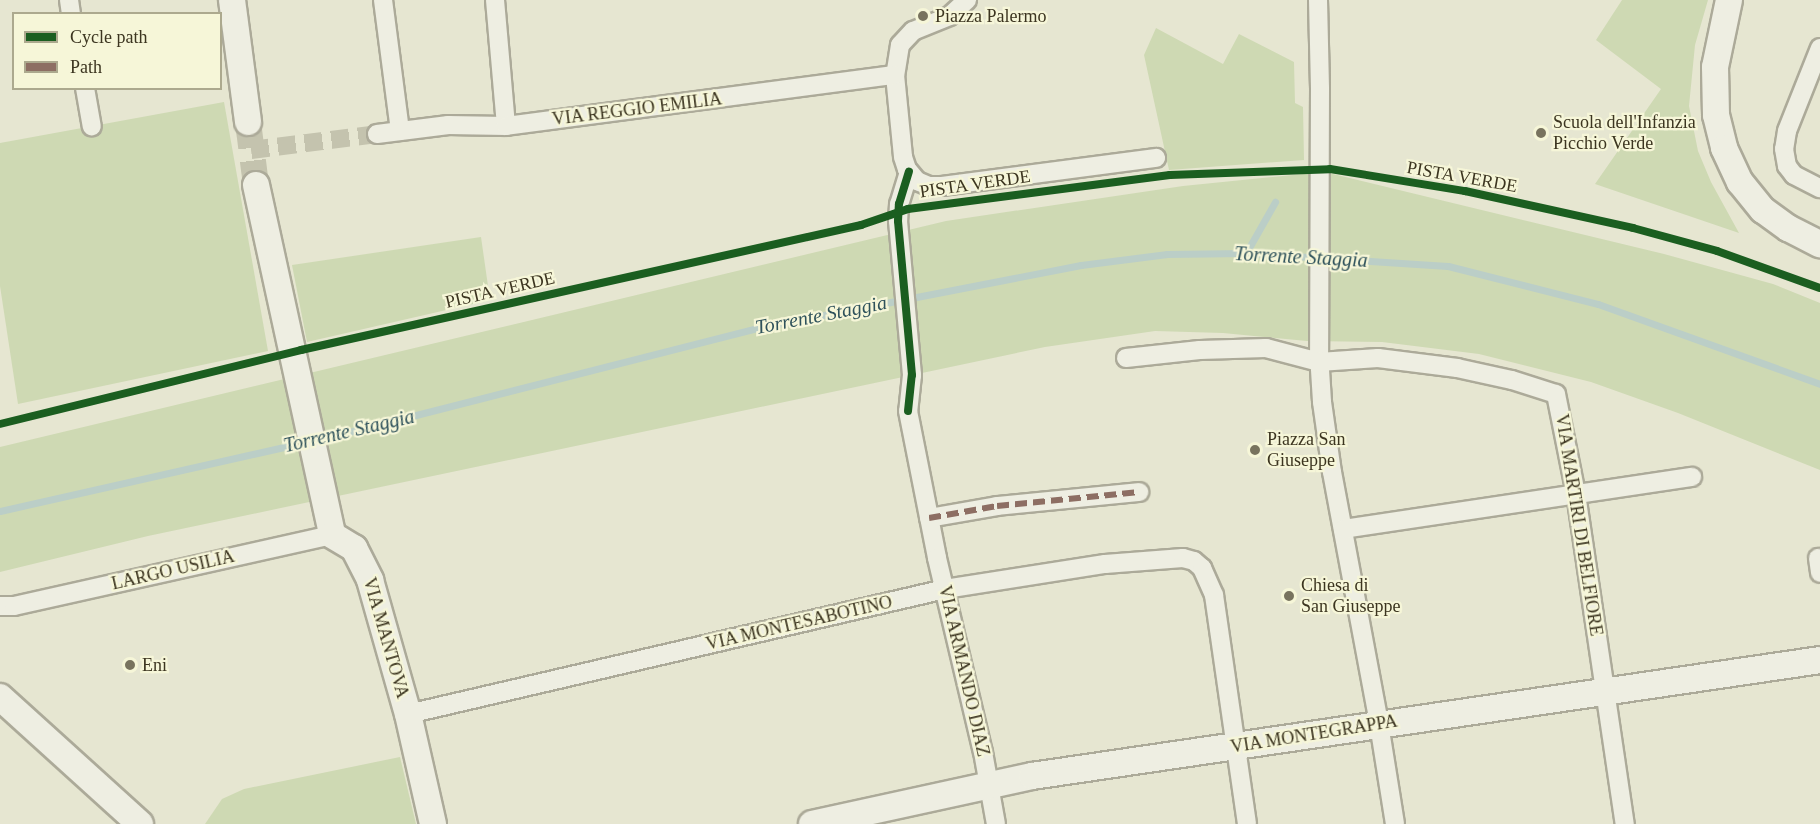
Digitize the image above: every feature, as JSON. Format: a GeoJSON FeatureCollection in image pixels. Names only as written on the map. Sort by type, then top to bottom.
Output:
{"type":"FeatureCollection","features":[{"type":"Feature","properties":{"kind":"main road"},"geometry":{"type":"LineString","coordinates":[[232,0],[248,122]]}},
{"type":"Feature","properties":{"kind":"main road"},"geometry":{"type":"LineString","coordinates":[[1729,0],[1715,67],[1716,115],[1724,148],[1740,182],[1763,210],[1788,228],[1820,244]]}},
{"type":"Feature","properties":{"kind":"main road"},"geometry":{"type":"LineString","coordinates":[[256,185],[293,364],[332,535]]}},
{"type":"Feature","properties":{"kind":"main road","name":"VIA MANTOVA"},"geometry":{"type":"LineString","coordinates":[[332,535],[354,548],[366,569],[408,714],[433,824]]}},
{"type":"Feature","properties":{"kind":"main road","name":"VIA MONTEGRAPPA"},"geometry":{"type":"LineString","coordinates":[[812,824],[990,783],[1820,660]]}},
{"type":"Feature","properties":{"kind":"main road"},"geometry":{"type":"LineString","coordinates":[[5,705],[134,822]]}},
{"type":"Feature","properties":{"kind":"street"},"geometry":{"type":"LineString","coordinates":[[383,0],[400,131]]}},
{"type":"Feature","properties":{"kind":"street"},"geometry":{"type":"LineString","coordinates":[[495,0],[506,126]]}},
{"type":"Feature","properties":{"kind":"street"},"geometry":{"type":"LineString","coordinates":[[967,0],[951,16],[918,28],[900,45],[896,75],[903,157],[909,172],[923,184],[942,186],[1156,158]]}},
{"type":"Feature","properties":{"kind":"street"},"geometry":{"type":"LineString","coordinates":[[1318,0],[1319,362],[1327,441],[1395,824]]}},
{"type":"Feature","properties":{"kind":"street"},"geometry":{"type":"LineString","coordinates":[[1820,48],[1787,131],[1784,150],[1787,166],[1794,175],[1820,188]]}},
{"type":"Feature","properties":{"kind":"street","name":"VIA REGGIO EMILIA"},"geometry":{"type":"LineString","coordinates":[[377,134],[458,125],[506,126],[896,75]]}},
{"type":"Feature","properties":{"kind":"street"},"geometry":{"type":"LineString","coordinates":[[85,90],[92,126]]}},
{"type":"Feature","properties":{"kind":"street","name":"VIA ARMANDO DIAZ"},"geometry":{"type":"LineString","coordinates":[[909,172],[899,204],[898,229],[912,375],[908,411],[929,518],[990,783],[996,824]]}},
{"type":"Feature","properties":{"kind":"street"},"geometry":{"type":"LineString","coordinates":[[1126,358],[1220,349],[1266,348],[1319,362]]}},
{"type":"Feature","properties":{"kind":"street","name":"VIA MARTIRI DI BELFIORE"},"geometry":{"type":"LineString","coordinates":[[1319,362],[1378,358],[1436,364],[1512,380],[1556,394],[1576,494],[1625,824]]}},
{"type":"Feature","properties":{"kind":"street"},"geometry":{"type":"LineString","coordinates":[[1343,529],[1692,477]]}},
{"type":"Feature","properties":{"kind":"street"},"geometry":{"type":"LineString","coordinates":[[929,518],[997,506],[1139,492]]}},
{"type":"Feature","properties":{"kind":"street","name":"LARGO USILIA"},"geometry":{"type":"LineString","coordinates":[[5,610],[332,535]]}},
{"type":"Feature","properties":{"kind":"street","name":"VIA MONTESABOTINO"},"geometry":{"type":"LineString","coordinates":[[408,714],[945,589],[1132,560],[1177,557],[1194,561],[1206,574],[1214,595],[1236,747]]}},
{"type":"Feature","properties":{"kind":"street"},"geometry":{"type":"LineString","coordinates":[[1236,747],[1246,824]]}},
{"type":"Feature","properties":{"kind":"green space"},"geometry":{"type":"Polygon","coordinates":[[[1622,0],[1708,0],[1695,45],[1689,106],[1698,151],[1711,182],[1739,233],[1595,184],[1661,89],[1596,40],[1622,0]]]}},
{"type":"Feature","properties":{"kind":"green space"},"geometry":{"type":"Polygon","coordinates":[[[1156,28],[1223,64],[1239,34],[1294,62],[1295,103],[1303,107],[1304,160],[1169,170],[1144,55],[1156,28]]]}},
{"type":"Feature","properties":{"kind":"green space"},"geometry":{"type":"Polygon","coordinates":[[[224,102],[268,351],[18,404],[0,286],[0,143],[224,102]]]}},
{"type":"Feature","properties":{"kind":"green space"},"geometry":{"type":"Polygon","coordinates":[[[1303,174],[1333,174],[1664,254],[1773,284],[1820,303],[1820,470],[1678,413],[1591,382],[1479,354],[1382,342],[1307,341],[1223,333],[1155,331],[1045,347],[148,536],[0,572],[0,447],[946,221],[1183,186],[1303,174]]]}},
{"type":"Feature","properties":{"kind":"green space"},"geometry":{"type":"Polygon","coordinates":[[[481,237],[490,300],[307,342],[292,265],[481,237]]]}},
{"type":"Feature","properties":{"kind":"green space"},"geometry":{"type":"Polygon","coordinates":[[[400,757],[416,824],[205,824],[222,799],[244,789],[400,757]]]}},
{"type":"Feature","properties":{"kind":"waterway"},"geometry":{"type":"LineString","coordinates":[[1246,253],[1275,202]]}},
{"type":"Feature","properties":{"kind":"waterway","name":"Torrente Staggia"},"geometry":{"type":"LineString","coordinates":[[318,440],[757,328],[1081,265],[1167,254],[1246,253],[1448,266],[1598,304],[1820,384]]}},
{"type":"Feature","properties":{"kind":"waterway","name":"Torrente Staggia"},"geometry":{"type":"LineString","coordinates":[[0,511],[307,442]]}},
{"type":"Feature","properties":{"kind":"tunnel"},"geometry":{"type":"LineString","coordinates":[[248,122],[256,185]]}},
{"type":"Feature","properties":{"kind":"tunnel"},"geometry":{"type":"LineString","coordinates":[[251,150],[377,134]]}},
{"type":"Feature","properties":{"kind":"marked path"},"geometry":{"type":"LineString","coordinates":[[929,518],[997,506],[1139,492]]}},
{"type":"Feature","properties":{"kind":"cycle path","name":"PISTA VERDE"},"geometry":{"type":"LineString","coordinates":[[0,424],[301,350],[861,225],[908,209],[1170,175],[1330,169],[1465,191],[1633,228],[1717,251],[1820,288]]}},
{"type":"Feature","properties":{"kind":"cycle path","name":"PISTA VERDE"},"geometry":{"type":"LineString","coordinates":[[908,411],[912,375],[898,221],[899,204],[909,172]]}},
{"type":"Feature","properties":{"kind":"place","name":"Piazza Palermo"},"geometry":{"type":"Point","coordinates":[923,16]}},
{"type":"Feature","properties":{"kind":"place","name":"Scuola dell'Infanzia Picchio Verde"},"geometry":{"type":"Point","coordinates":[1541,133]}},
{"type":"Feature","properties":{"kind":"place","name":"Piazza San Giuseppe"},"geometry":{"type":"Point","coordinates":[1255,450]}},
{"type":"Feature","properties":{"kind":"place","name":"Chiesa di San Giuseppe"},"geometry":{"type":"Point","coordinates":[1289,596]}},
{"type":"Feature","properties":{"kind":"place","name":"Eni"},"geometry":{"type":"Point","coordinates":[130,665]}}]}
